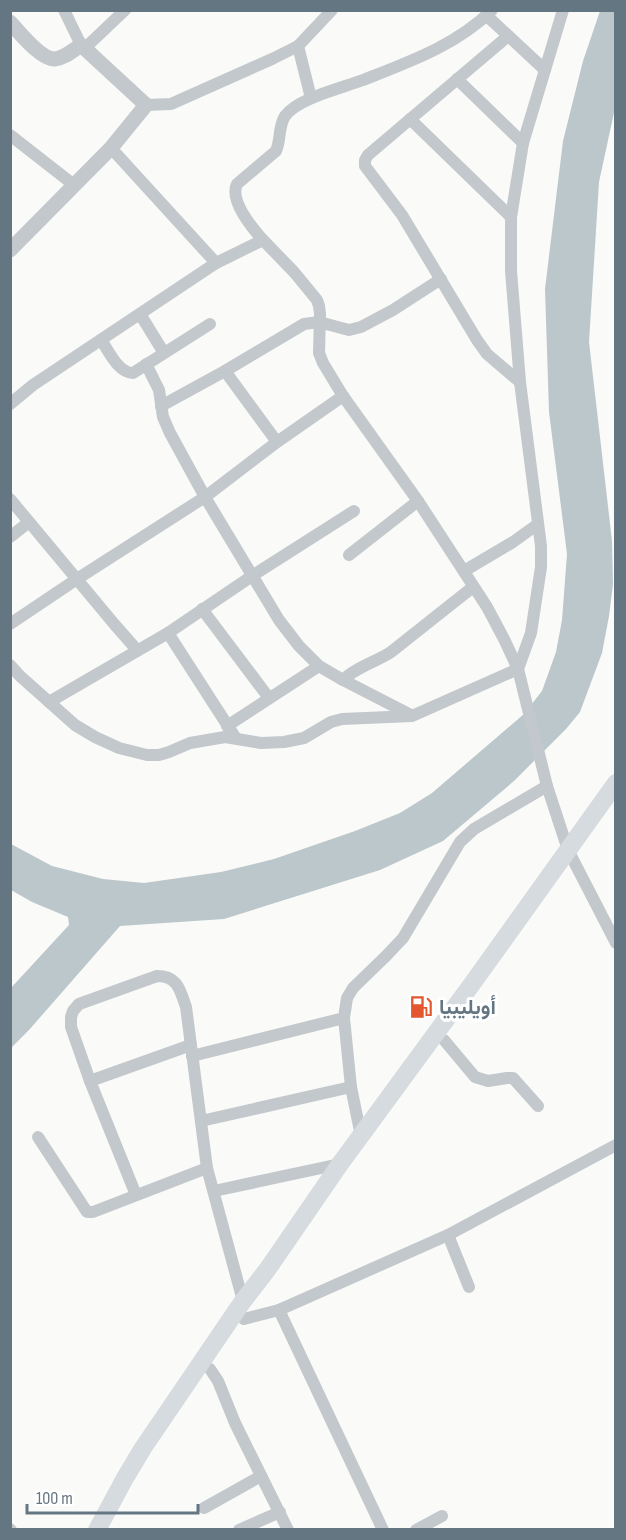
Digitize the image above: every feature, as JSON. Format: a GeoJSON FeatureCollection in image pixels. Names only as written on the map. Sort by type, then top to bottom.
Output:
{"type":"FeatureCollection","features":[{"type":"Feature","properties":{"kind":"main road"},"geometry":{"type":"LineString","coordinates":[[97,1530],[137,1458],[244,1310],[310,1229],[444,1040],[571,855],[615,783]]}},
{"type":"Feature","properties":{"kind":"main road"},"geometry":{"type":"LineString","coordinates":[[108,1530],[136,1480],[210,1369],[273,1261],[340,1164],[571,855],[615,801]]}},
{"type":"Feature","properties":{"kind":"street"},"geometry":{"type":"LineString","coordinates":[[64,10],[83,46],[146,105],[171,104],[298,46],[332,10]]}},
{"type":"Feature","properties":{"kind":"street"},"geometry":{"type":"LineString","coordinates":[[10,22],[44,56],[51,59],[64,56],[83,46],[124,10]]}},
{"type":"Feature","properties":{"kind":"street"},"geometry":{"type":"LineString","coordinates":[[10,664],[75,725],[94,737],[119,748],[147,755],[159,755],[190,743],[216,738],[235,737],[261,742],[284,742],[304,738],[342,718],[412,716],[518,669],[531,633],[541,567],[541,546],[520,382],[511,271],[511,217],[523,143],[563,10]]}},
{"type":"Feature","properties":{"kind":"street"},"geometry":{"type":"LineString","coordinates":[[544,70],[507,36],[489,13],[454,40],[420,57],[311,98],[291,109],[281,125],[276,151],[237,183],[235,188],[236,199],[247,222],[317,300],[320,322],[319,353],[323,363],[343,396],[418,501],[464,571],[504,639],[518,669],[547,786],[571,855],[611,924],[615,943]]}},
{"type":"Feature","properties":{"kind":"street"},"geometry":{"type":"LineString","coordinates":[[507,36],[368,154],[365,166],[402,215],[477,340],[488,354],[520,382]]}},
{"type":"Feature","properties":{"kind":"street"},"geometry":{"type":"LineString","coordinates":[[298,46],[311,98]]}},
{"type":"Feature","properties":{"kind":"street"},"geometry":{"type":"LineString","coordinates":[[457,79],[523,143]]}},
{"type":"Feature","properties":{"kind":"street"},"geometry":{"type":"LineString","coordinates":[[10,250],[111,148],[146,105]]}},
{"type":"Feature","properties":{"kind":"street"},"geometry":{"type":"LineString","coordinates":[[410,119],[511,217]]}},
{"type":"Feature","properties":{"kind":"street"},"geometry":{"type":"LineString","coordinates":[[10,135],[74,185]]}},
{"type":"Feature","properties":{"kind":"street"},"geometry":{"type":"LineString","coordinates":[[111,148],[216,263]]}},
{"type":"Feature","properties":{"kind":"street"},"geometry":{"type":"LineString","coordinates":[[10,404],[33,385],[216,263],[263,240]]}},
{"type":"Feature","properties":{"kind":"street"},"geometry":{"type":"LineString","coordinates":[[161,406],[304,324],[320,322],[349,330],[361,327],[393,310],[441,279]]}},
{"type":"Feature","properties":{"kind":"street"},"geometry":{"type":"LineString","coordinates":[[140,314],[164,353]]}},
{"type":"Feature","properties":{"kind":"street"},"geometry":{"type":"LineString","coordinates":[[101,340],[121,369],[133,373],[210,324]]}},
{"type":"Feature","properties":{"kind":"street"},"geometry":{"type":"LineString","coordinates":[[146,364],[159,390],[163,417],[170,434],[279,620],[299,646],[319,666],[412,716]]}},
{"type":"Feature","properties":{"kind":"street"},"geometry":{"type":"LineString","coordinates":[[225,371],[277,442]]}},
{"type":"Feature","properties":{"kind":"street"},"geometry":{"type":"LineString","coordinates":[[10,624],[205,497],[277,442],[343,396]]}},
{"type":"Feature","properties":{"kind":"street"},"geometry":{"type":"LineString","coordinates":[[10,499],[137,650]]}},
{"type":"Feature","properties":{"kind":"street"},"geometry":{"type":"LineString","coordinates":[[349,555],[418,501]]}},
{"type":"Feature","properties":{"kind":"street"},"geometry":{"type":"LineString","coordinates":[[49,702],[168,633],[354,511]]}},
{"type":"Feature","properties":{"kind":"street"},"geometry":{"type":"LineString","coordinates":[[10,537],[30,522]]}},
{"type":"Feature","properties":{"kind":"street"},"geometry":{"type":"LineString","coordinates":[[464,571],[488,558],[538,524]]}},
{"type":"Feature","properties":{"kind":"street"},"geometry":{"type":"LineString","coordinates":[[343,680],[391,652],[473,587]]}},
{"type":"Feature","properties":{"kind":"street"},"geometry":{"type":"LineString","coordinates":[[202,609],[269,698]]}},
{"type":"Feature","properties":{"kind":"street"},"geometry":{"type":"LineString","coordinates":[[168,633],[235,737]]}},
{"type":"Feature","properties":{"kind":"street"},"geometry":{"type":"LineString","coordinates":[[227,726],[319,666]]}},
{"type":"Feature","properties":{"kind":"street"},"geometry":{"type":"LineString","coordinates":[[361,1136],[351,1087],[344,1018],[347,998],[353,988],[403,938],[460,842],[474,829],[547,786]]}},
{"type":"Feature","properties":{"kind":"street"},"geometry":{"type":"LineString","coordinates":[[136,1196],[90,1081],[71,1028],[71,1017],[79,1004],[157,976],[167,976],[173,980],[186,1007],[207,1168],[244,1310],[279,1310],[448,1235],[615,1145]]}},
{"type":"Feature","properties":{"kind":"street"},"geometry":{"type":"LineString","coordinates":[[90,1081],[192,1050],[344,1018]]}},
{"type":"Feature","properties":{"kind":"street"},"geometry":{"type":"LineString","coordinates":[[444,1040],[475,1077],[488,1081],[513,1078],[538,1106]]}},
{"type":"Feature","properties":{"kind":"street"},"geometry":{"type":"LineString","coordinates":[[201,1121],[351,1087]]}},
{"type":"Feature","properties":{"kind":"street"},"geometry":{"type":"LineString","coordinates":[[38,1137],[87,1212],[93,1212],[207,1168]]}},
{"type":"Feature","properties":{"kind":"street"},"geometry":{"type":"LineString","coordinates":[[214,1191],[340,1164]]}},
{"type":"Feature","properties":{"kind":"street"},"geometry":{"type":"LineString","coordinates":[[448,1235],[469,1287]]}},
{"type":"Feature","properties":{"kind":"street"},"geometry":{"type":"LineString","coordinates":[[279,1310],[383,1530]]}},
{"type":"Feature","properties":{"kind":"street"},"geometry":{"type":"LineString","coordinates":[[210,1369],[218,1381],[288,1530]]}},
{"type":"Feature","properties":{"kind":"street"},"geometry":{"type":"LineString","coordinates":[[204,1508],[261,1476]]}},
{"type":"Feature","properties":{"kind":"street"},"geometry":{"type":"LineString","coordinates":[[239,1530],[280,1512]]}},
{"type":"Feature","properties":{"kind":"street"},"geometry":{"type":"LineString","coordinates":[[416,1530],[442,1516]]}},
{"type":"Feature","properties":{"kind":"shaded area"},"geometry":{"type":"Polygon","coordinates":[[[600,11],[615,11],[615,108],[599,182],[589,342],[612,541],[613,584],[602,653],[580,712],[514,781],[443,841],[380,870],[224,919],[120,926],[11,1048],[10,989],[69,925],[68,917],[32,902],[11,890],[11,844],[52,866],[103,879],[144,883],[221,872],[274,859],[400,813],[432,793],[524,714],[542,691],[556,652],[562,620],[567,554],[549,412],[545,289],[563,141],[583,61],[600,11]]]}},
{"type":"Feature","properties":{"kind":"place","name":"أويليبيا"},"geometry":{"type":"Point","coordinates":[421,1007]}}]}
